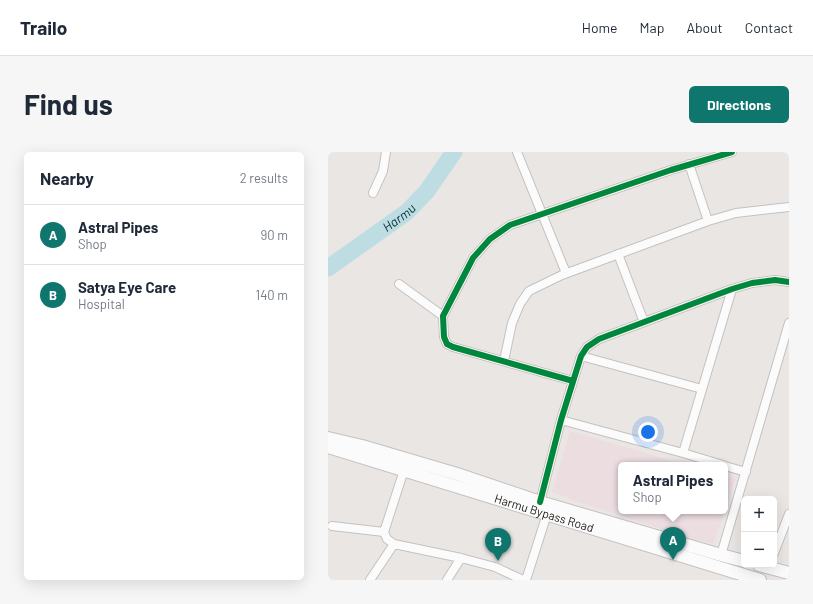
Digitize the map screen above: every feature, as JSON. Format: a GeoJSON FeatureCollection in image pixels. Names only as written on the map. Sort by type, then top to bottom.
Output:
{"type":"FeatureCollection","features":[{"type":"Feature","properties":{"kind":"main road","name":"Harmu Bypass Road"},"geometry":{"type":"LineString","coordinates":[[328,438],[362,446],[457,474],[540,502],[741,560]]}},
{"type":"Feature","properties":{"kind":"main road","name":"Harmu Bypass Road"},"geometry":{"type":"LineString","coordinates":[[328,447],[758,580]]}},
{"type":"Feature","properties":{"kind":"main road"},"geometry":{"type":"LineString","coordinates":[[773,568],[789,573]]}},
{"type":"Feature","properties":{"kind":"street"},"geometry":{"type":"LineString","coordinates":[[373,193],[383,170],[386,152]]}},
{"type":"Feature","properties":{"kind":"street"},"geometry":{"type":"LineString","coordinates":[[517,152],[566,273]]}},
{"type":"Feature","properties":{"kind":"street"},"geometry":{"type":"LineString","coordinates":[[572,381],[447,344],[444,337],[443,316],[472,258],[490,239],[510,225],[689,164],[732,152]]}},
{"type":"Feature","properties":{"kind":"street"},"geometry":{"type":"LineString","coordinates":[[689,164],[708,221]]}},
{"type":"Feature","properties":{"kind":"street"},"geometry":{"type":"LineString","coordinates":[[504,361],[512,323],[520,304],[529,291],[566,273],[708,221],[736,214],[789,207]]}},
{"type":"Feature","properties":{"kind":"street"},"geometry":{"type":"LineString","coordinates":[[618,254],[644,322]]}},
{"type":"Feature","properties":{"kind":"street"},"geometry":{"type":"LineString","coordinates":[[540,502],[572,381],[581,356],[587,347],[599,339],[732,289],[752,283],[775,280],[789,282]]}},
{"type":"Feature","properties":{"kind":"street"},"geometry":{"type":"LineString","coordinates":[[399,284],[443,316]]}},
{"type":"Feature","properties":{"kind":"street"},"geometry":{"type":"LineString","coordinates":[[683,453],[732,289]]}},
{"type":"Feature","properties":{"kind":"street"},"geometry":{"type":"LineString","coordinates":[[721,555],[789,323]]}},
{"type":"Feature","properties":{"kind":"street"},"geometry":{"type":"LineString","coordinates":[[581,356],[702,388]]}},
{"type":"Feature","properties":{"kind":"street"},"geometry":{"type":"LineString","coordinates":[[561,420],[714,462]]}},
{"type":"Feature","properties":{"kind":"street"},"geometry":{"type":"LineString","coordinates":[[728,466],[746,472]]}},
{"type":"Feature","properties":{"kind":"street"},"geometry":{"type":"LineString","coordinates":[[404,470],[384,532],[387,539],[394,544],[461,558],[495,568],[524,580],[547,514]]}},
{"type":"Feature","properties":{"kind":"street"},"geometry":{"type":"LineString","coordinates":[[777,545],[789,514]]}},
{"type":"Feature","properties":{"kind":"street"},"geometry":{"type":"LineString","coordinates":[[332,526],[384,532]]}},
{"type":"Feature","properties":{"kind":"street"},"geometry":{"type":"LineString","coordinates":[[370,580],[394,544]]}},
{"type":"Feature","properties":{"kind":"street"},"geometry":{"type":"LineString","coordinates":[[448,580],[461,558]]}},
{"type":"Feature","properties":{"kind":"shaded area"},"geometry":{"type":"Polygon","coordinates":[[[570,431],[676,462],[618,462],[618,514],[724,514],[713,544],[692,539],[575,501],[552,492],[570,431]]]}},
{"type":"Feature","properties":{"kind":"shaded area"},"geometry":{"type":"Polygon","coordinates":[[[728,477],[736,479],[728,502],[728,477]]]}},
{"type":"Feature","properties":{"kind":"waterway","name":"Harmu"},"geometry":{"type":"LineString","coordinates":[[328,268],[407,212],[427,191],[454,152]]}},
{"type":"Feature","properties":{"kind":"cycle path"},"geometry":{"type":"LineString","coordinates":[[573,381],[447,344],[444,337],[443,316],[473,258],[490,239],[510,225],[671,170],[732,152]]}},
{"type":"Feature","properties":{"kind":"cycle path"},"geometry":{"type":"LineString","coordinates":[[540,502],[561,420],[581,356],[587,347],[599,339],[732,289],[752,283],[775,280],[789,282]]}},
{"type":"Feature","properties":{"kind":"place","name":"Astral Pipes"},"geometry":{"type":"Point","coordinates":[673,560]}},
{"type":"Feature","properties":{"kind":"place","name":"Satya Eye Care"},"geometry":{"type":"Point","coordinates":[498,561]}}]}
